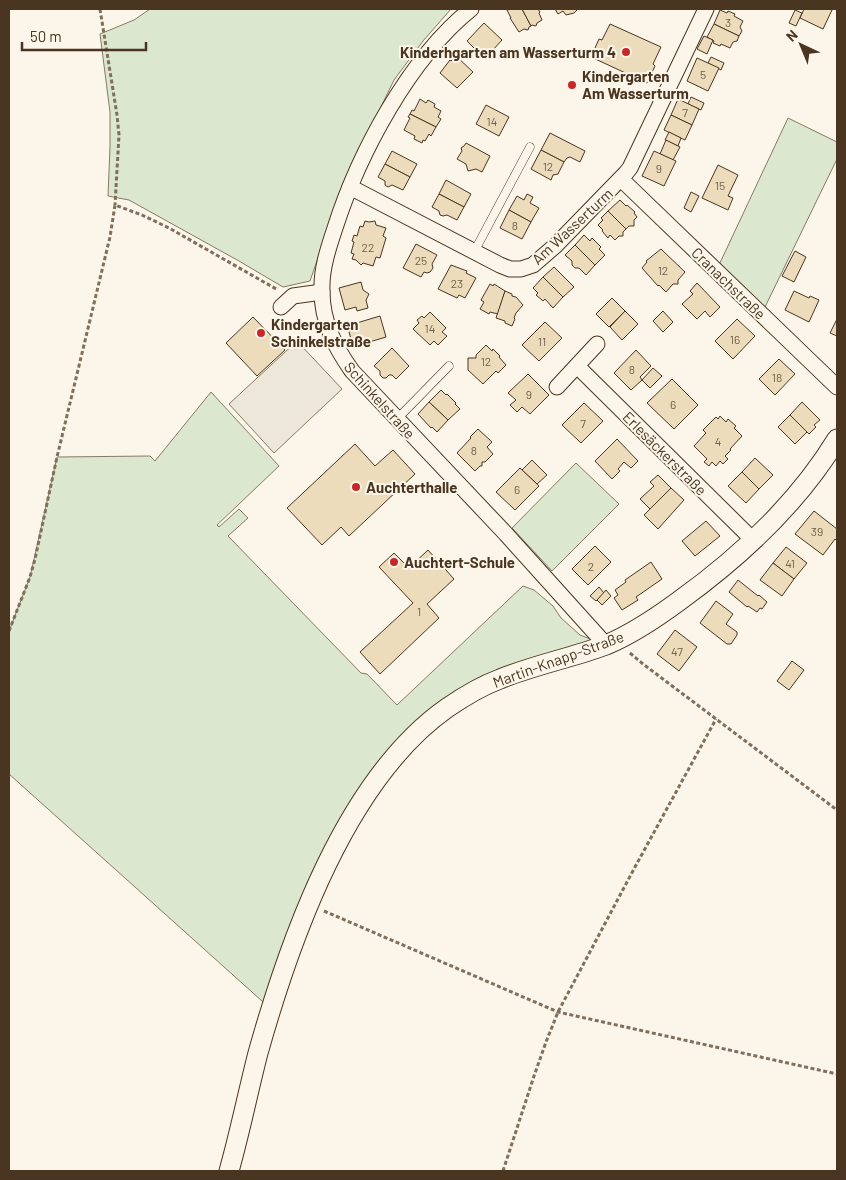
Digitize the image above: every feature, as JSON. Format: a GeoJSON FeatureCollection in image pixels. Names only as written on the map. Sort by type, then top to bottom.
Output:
{"type":"FeatureCollection","features":[{"type":"Feature","properties":{"kind":"street","name":"Schinkelstraße"},"geometry":{"type":"LineString","coordinates":[[471,9],[460,17],[438,40],[411,76],[374,136],[350,187],[326,257],[322,292],[324,314],[333,342],[352,371],[506,534],[617,643]]}},
{"type":"Feature","properties":{"kind":"street","name":"Am Wasserturm"},"geometry":{"type":"LineString","coordinates":[[350,187],[510,269],[521,270],[532,265],[555,246],[630,168],[706,9]]}},
{"type":"Feature","properties":{"kind":"street","name":"Cranachstraße"},"geometry":{"type":"LineString","coordinates":[[621,179],[837,387]]}},
{"type":"Feature","properties":{"kind":"street"},"geometry":{"type":"LineString","coordinates":[[280,307],[293,296],[322,292]]}},
{"type":"Feature","properties":{"kind":"street"},"geometry":{"type":"LineString","coordinates":[[557,387],[597,344]]}},
{"type":"Feature","properties":{"kind":"street","name":"Erlesäckerstraße"},"geometry":{"type":"LineString","coordinates":[[577,366],[753,540]]}},
{"type":"Feature","properties":{"kind":"street","name":"Martin-Knapp-Straße"},"geometry":{"type":"LineString","coordinates":[[229,1171],[278,984],[292,946],[326,866],[360,804],[382,773],[408,743],[432,720],[446,709],[481,688],[500,679],[617,643],[696,589],[753,540],[810,478],[837,439]]}},
{"type":"Feature","properties":{"kind":"lane"},"geometry":{"type":"LineString","coordinates":[[474,252],[530,146]]}},
{"type":"Feature","properties":{"kind":"lane"},"geometry":{"type":"LineString","coordinates":[[396,419],[449,366]]}},
{"type":"Feature","properties":{"kind":"path"},"geometry":{"type":"LineString","coordinates":[[9,631],[35,559],[57,457],[110,237],[115,204],[119,135],[100,9]]}},
{"type":"Feature","properties":{"kind":"path"},"geometry":{"type":"LineString","coordinates":[[115,204],[142,214],[270,286],[293,296]]}},
{"type":"Feature","properties":{"kind":"path"},"geometry":{"type":"LineString","coordinates":[[617,643],[837,810]]}},
{"type":"Feature","properties":{"kind":"path"},"geometry":{"type":"LineString","coordinates":[[503,1171],[537,1067],[558,1012],[716,719]]}},
{"type":"Feature","properties":{"kind":"path"},"geometry":{"type":"LineString","coordinates":[[320,919],[327,903]]}},
{"type":"Feature","properties":{"kind":"path"},"geometry":{"type":"LineString","coordinates":[[324,911],[558,1012],[837,1074]]}},
{"type":"Feature","properties":{"kind":"green space"},"geometry":{"type":"Polygon","coordinates":[[[150,9],[451,9],[423,41],[394,80],[344,183],[310,281],[283,287],[129,200],[108,196],[110,112],[100,34],[134,20],[150,9]]]}},
{"type":"Feature","properties":{"kind":"green space"},"geometry":{"type":"Polygon","coordinates":[[[788,118],[837,142],[837,159],[764,309],[719,265],[788,118]]]}},
{"type":"Feature","properties":{"kind":"green space"},"geometry":{"type":"Polygon","coordinates":[[[211,392],[279,466],[217,525],[219,527],[239,509],[248,518],[228,536],[361,673],[367,674],[397,705],[523,586],[534,590],[553,606],[561,618],[580,635],[606,645],[464,697],[364,798],[272,1010],[9,774],[9,631],[30,577],[57,457],[150,456],[155,461],[211,392]]]}},
{"type":"Feature","properties":{"kind":"green space"},"geometry":{"type":"Polygon","coordinates":[[[576,463],[619,504],[552,571],[512,528],[576,463]]]}},
{"type":"Feature","properties":{"kind":"shaded area"},"geometry":{"type":"Polygon","coordinates":[[[297,341],[342,389],[274,453],[229,404],[297,341]]]}},
{"type":"Feature","properties":{"kind":"building"},"geometry":{"type":"Polygon","coordinates":[[[522,9],[531,26],[528,30],[524,29],[519,32],[507,10],[522,9]]]}},
{"type":"Feature","properties":{"kind":"building"},"geometry":{"type":"Polygon","coordinates":[[[522,9],[538,9],[542,20],[536,26],[531,26],[522,9]]]}},
{"type":"Feature","properties":{"kind":"building"},"geometry":{"type":"Polygon","coordinates":[[[555,9],[578,9],[574,13],[566,15],[563,11],[558,14],[555,9]]]}},
{"type":"Feature","properties":{"kind":"building"},"geometry":{"type":"Polygon","coordinates":[[[804,9],[832,10],[823,29],[800,18],[804,9]]]}},
{"type":"Feature","properties":{"kind":"building"},"geometry":{"type":"Polygon","coordinates":[[[720,10],[735,14],[734,16],[743,21],[740,27],[742,31],[739,36],[714,24],[720,10]]]}},
{"type":"Feature","properties":{"kind":"building"},"geometry":{"type":"Polygon","coordinates":[[[795,10],[802,13],[796,26],[789,23],[795,10]]]}},
{"type":"Feature","properties":{"kind":"building"},"geometry":{"type":"Polygon","coordinates":[[[484,23],[502,40],[492,51],[493,56],[485,59],[467,41],[484,23]]]}},
{"type":"Feature","properties":{"kind":"building","name":"Kinderhgarten am Wasserturm 4"},"geometry":{"type":"Polygon","coordinates":[[[610,24],[661,47],[647,83],[591,57],[599,39],[602,40],[610,24]]]}},
{"type":"Feature","properties":{"kind":"building"},"geometry":{"type":"Polygon","coordinates":[[[714,24],[739,36],[730,48],[713,43],[714,41],[707,37],[714,24]]]}},
{"type":"Feature","properties":{"kind":"building"},"geometry":{"type":"Polygon","coordinates":[[[704,36],[713,40],[707,54],[697,49],[704,36]]]}},
{"type":"Feature","properties":{"kind":"building"},"geometry":{"type":"Polygon","coordinates":[[[456,56],[473,72],[457,88],[440,73],[450,60],[456,56]]]}},
{"type":"Feature","properties":{"kind":"building"},"geometry":{"type":"Polygon","coordinates":[[[711,57],[724,63],[721,70],[708,63],[711,57]]]}},
{"type":"Feature","properties":{"kind":"building"},"geometry":{"type":"Polygon","coordinates":[[[697,58],[719,68],[708,91],[687,81],[697,58]]]}},
{"type":"Feature","properties":{"kind":"building"},"geometry":{"type":"Polygon","coordinates":[[[691,97],[704,103],[701,110],[688,104],[691,97]]]}},
{"type":"Feature","properties":{"kind":"building"},"geometry":{"type":"Polygon","coordinates":[[[420,99],[426,103],[428,100],[435,104],[434,107],[441,111],[438,117],[441,119],[436,127],[410,114],[412,110],[414,111],[420,99]]]}},
{"type":"Feature","properties":{"kind":"building"},"geometry":{"type":"Polygon","coordinates":[[[678,99],[699,109],[692,125],[671,115],[678,99]]]}},
{"type":"Feature","properties":{"kind":"building"},"geometry":{"type":"Polygon","coordinates":[[[486,105],[509,117],[499,136],[476,124],[486,105]]]}},
{"type":"Feature","properties":{"kind":"building"},"geometry":{"type":"Polygon","coordinates":[[[410,114],[436,127],[431,136],[429,134],[422,143],[414,139],[415,136],[404,130],[410,114]]]}},
{"type":"Feature","properties":{"kind":"building"},"geometry":{"type":"Polygon","coordinates":[[[671,115],[692,125],[685,140],[664,130],[671,115]]]}},
{"type":"Feature","properties":{"kind":"building"},"geometry":{"type":"Polygon","coordinates":[[[669,132],[681,138],[678,146],[665,140],[669,132]]]}},
{"type":"Feature","properties":{"kind":"building"},"geometry":{"type":"Polygon","coordinates":[[[550,133],[585,151],[580,162],[570,157],[564,162],[541,150],[550,133]]]}},
{"type":"Feature","properties":{"kind":"building"},"geometry":{"type":"Polygon","coordinates":[[[666,140],[680,147],[673,160],[660,154],[666,140]]]}},
{"type":"Feature","properties":{"kind":"building"},"geometry":{"type":"Polygon","coordinates":[[[466,143],[490,156],[482,172],[476,169],[468,171],[466,164],[457,159],[462,151],[461,148],[466,143]]]}},
{"type":"Feature","properties":{"kind":"building"},"geometry":{"type":"Polygon","coordinates":[[[541,150],[564,162],[558,174],[553,175],[551,180],[531,169],[541,150]]]}},
{"type":"Feature","properties":{"kind":"building"},"geometry":{"type":"Polygon","coordinates":[[[392,151],[417,164],[410,177],[385,164],[392,151]]]}},
{"type":"Feature","properties":{"kind":"building"},"geometry":{"type":"Polygon","coordinates":[[[654,151],[676,161],[664,186],[642,176],[654,151]]]}},
{"type":"Feature","properties":{"kind":"building"},"geometry":{"type":"Polygon","coordinates":[[[385,164],[410,177],[403,190],[392,185],[388,187],[385,185],[385,181],[378,177],[385,164]]]}},
{"type":"Feature","properties":{"kind":"building"},"geometry":{"type":"Polygon","coordinates":[[[718,165],[738,175],[728,196],[733,198],[728,210],[702,198],[718,165]]]}},
{"type":"Feature","properties":{"kind":"building"},"geometry":{"type":"Polygon","coordinates":[[[446,180],[471,194],[464,207],[439,194],[446,180]]]}},
{"type":"Feature","properties":{"kind":"building"},"geometry":{"type":"Polygon","coordinates":[[[691,192],[699,196],[691,212],[684,208],[691,192]]]}},
{"type":"Feature","properties":{"kind":"building"},"geometry":{"type":"Polygon","coordinates":[[[439,194],[464,207],[457,220],[447,215],[440,215],[439,211],[432,207],[439,194]]]}},
{"type":"Feature","properties":{"kind":"building"},"geometry":{"type":"Polygon","coordinates":[[[527,194],[533,197],[530,203],[539,208],[531,222],[509,210],[517,196],[524,200],[527,194]]]}},
{"type":"Feature","properties":{"kind":"building"},"geometry":{"type":"Polygon","coordinates":[[[620,200],[635,212],[637,217],[634,220],[634,226],[629,226],[626,229],[608,211],[620,200]]]}},
{"type":"Feature","properties":{"kind":"building"},"geometry":{"type":"Polygon","coordinates":[[[509,210],[531,222],[522,239],[500,228],[509,210]]]}},
{"type":"Feature","properties":{"kind":"building"},"geometry":{"type":"Polygon","coordinates":[[[608,211],[626,229],[623,232],[623,236],[619,236],[615,240],[610,235],[608,238],[598,225],[603,220],[601,218],[608,211]]]}},
{"type":"Feature","properties":{"kind":"building"},"geometry":{"type":"Polygon","coordinates":[[[365,221],[375,221],[376,225],[386,228],[383,236],[386,238],[380,258],[376,257],[373,266],[363,263],[361,265],[352,259],[354,254],[351,253],[354,235],[357,236],[360,226],[363,227],[365,221]]]}},
{"type":"Feature","properties":{"kind":"building"},"geometry":{"type":"Polygon","coordinates":[[[584,235],[590,241],[592,238],[601,247],[599,249],[605,255],[595,265],[575,245],[584,235]]]}},
{"type":"Feature","properties":{"kind":"building"},"geometry":{"type":"Polygon","coordinates":[[[416,244],[437,255],[432,264],[433,268],[430,272],[424,272],[421,277],[403,268],[416,244]]]}},
{"type":"Feature","properties":{"kind":"building"},"geometry":{"type":"Polygon","coordinates":[[[575,245],[595,265],[586,275],[579,268],[575,268],[572,265],[572,261],[565,255],[575,245]]]}},
{"type":"Feature","properties":{"kind":"building"},"geometry":{"type":"Polygon","coordinates":[[[661,249],[685,272],[678,280],[678,284],[673,284],[666,292],[642,268],[646,261],[661,249]]]}},
{"type":"Feature","properties":{"kind":"building"},"geometry":{"type":"Polygon","coordinates":[[[795,251],[806,257],[794,282],[782,276],[795,251]]]}},
{"type":"Feature","properties":{"kind":"building"},"geometry":{"type":"Polygon","coordinates":[[[451,265],[467,271],[466,273],[476,278],[465,298],[459,295],[457,298],[438,289],[451,265]]]}},
{"type":"Feature","properties":{"kind":"building"},"geometry":{"type":"Polygon","coordinates":[[[554,267],[574,287],[563,297],[543,277],[554,267]]]}},
{"type":"Feature","properties":{"kind":"building"},"geometry":{"type":"Polygon","coordinates":[[[543,277],[563,297],[553,308],[545,299],[543,301],[536,295],[538,293],[533,288],[543,277]]]}},
{"type":"Feature","properties":{"kind":"building"},"geometry":{"type":"Polygon","coordinates":[[[361,282],[363,290],[369,294],[366,300],[368,308],[357,311],[356,307],[345,310],[339,288],[361,282]]]}},
{"type":"Feature","properties":{"kind":"building"},"geometry":{"type":"Polygon","coordinates":[[[697,283],[720,307],[710,317],[705,311],[697,319],[682,304],[693,294],[690,291],[697,283]]]}},
{"type":"Feature","properties":{"kind":"building"},"geometry":{"type":"Polygon","coordinates":[[[490,284],[493,286],[494,284],[505,291],[498,314],[490,312],[489,314],[480,309],[484,302],[481,300],[490,284]]]}},
{"type":"Feature","properties":{"kind":"building"},"geometry":{"type":"Polygon","coordinates":[[[505,291],[516,297],[523,305],[516,313],[512,326],[496,318],[505,291]]]}},
{"type":"Feature","properties":{"kind":"building"},"geometry":{"type":"Polygon","coordinates":[[[794,291],[809,298],[810,296],[819,300],[809,322],[785,310],[794,291]]]}},
{"type":"Feature","properties":{"kind":"building"},"geometry":{"type":"Polygon","coordinates":[[[612,298],[625,311],[609,327],[596,314],[612,298]]]}},
{"type":"Feature","properties":{"kind":"building"},"geometry":{"type":"Polygon","coordinates":[[[625,311],[638,324],[622,340],[610,327],[625,311]]]}},
{"type":"Feature","properties":{"kind":"building"},"geometry":{"type":"Polygon","coordinates":[[[663,311],[673,322],[663,332],[653,321],[663,311]]]}},
{"type":"Feature","properties":{"kind":"building"},"geometry":{"type":"Polygon","coordinates":[[[430,312],[446,328],[442,332],[447,336],[438,345],[434,341],[430,345],[413,329],[419,323],[417,320],[422,316],[424,318],[430,312]]]}},
{"type":"Feature","properties":{"kind":"building"},"geometry":{"type":"Polygon","coordinates":[[[380,316],[386,337],[356,346],[354,338],[351,339],[349,332],[351,331],[350,325],[380,316]]]}},
{"type":"Feature","properties":{"kind":"building"},"geometry":{"type":"Polygon","coordinates":[[[253,317],[285,350],[257,376],[226,343],[253,317]]]}},
{"type":"Feature","properties":{"kind":"building"},"geometry":{"type":"Polygon","coordinates":[[[737,319],[755,336],[733,359],[715,341],[737,319]]]}},
{"type":"Feature","properties":{"kind":"building"},"geometry":{"type":"Polygon","coordinates":[[[837,319],[837,336],[830,333],[837,319]]]}},
{"type":"Feature","properties":{"kind":"building"},"geometry":{"type":"Polygon","coordinates":[[[545,322],[562,338],[539,361],[522,345],[545,322]]]}},
{"type":"Feature","properties":{"kind":"building"},"geometry":{"type":"Polygon","coordinates":[[[486,345],[500,356],[506,365],[498,373],[496,371],[483,384],[468,370],[468,358],[476,358],[476,355],[486,345]]]}},
{"type":"Feature","properties":{"kind":"building"},"geometry":{"type":"Polygon","coordinates":[[[392,348],[409,366],[396,379],[392,375],[383,378],[380,375],[380,371],[374,366],[392,348]]]}},
{"type":"Feature","properties":{"kind":"building"},"geometry":{"type":"Polygon","coordinates":[[[636,350],[651,366],[640,377],[642,380],[631,390],[614,373],[636,350]]]}},
{"type":"Feature","properties":{"kind":"building"},"geometry":{"type":"Polygon","coordinates":[[[779,359],[795,374],[775,395],[759,379],[779,359]]]}},
{"type":"Feature","properties":{"kind":"building"},"geometry":{"type":"Polygon","coordinates":[[[653,368],[662,376],[650,388],[642,380],[653,368]]]}},
{"type":"Feature","properties":{"kind":"building"},"geometry":{"type":"Polygon","coordinates":[[[528,374],[549,395],[530,414],[522,407],[517,412],[510,405],[516,400],[508,393],[528,374]]]}},
{"type":"Feature","properties":{"kind":"building"},"geometry":{"type":"Polygon","coordinates":[[[672,379],[698,405],[674,429],[647,403],[672,379]]]}},
{"type":"Feature","properties":{"kind":"building"},"geometry":{"type":"Polygon","coordinates":[[[441,390],[460,409],[448,420],[429,402],[441,390]]]}},
{"type":"Feature","properties":{"kind":"building"},"geometry":{"type":"Polygon","coordinates":[[[429,402],[448,420],[437,432],[418,414],[429,402]]]}},
{"type":"Feature","properties":{"kind":"building"},"geometry":{"type":"Polygon","coordinates":[[[802,402],[820,420],[814,425],[816,427],[809,434],[790,415],[802,402]]]}},
{"type":"Feature","properties":{"kind":"building"},"geometry":{"type":"Polygon","coordinates":[[[584,403],[603,421],[581,443],[562,425],[584,403]]]}},
{"type":"Feature","properties":{"kind":"building"},"geometry":{"type":"Polygon","coordinates":[[[790,415],[807,432],[795,444],[778,427],[790,415]]]}},
{"type":"Feature","properties":{"kind":"building"},"geometry":{"type":"Polygon","coordinates":[[[720,416],[726,422],[728,419],[736,426],[734,428],[742,436],[725,456],[728,459],[723,464],[720,461],[716,466],[712,462],[709,466],[704,462],[707,459],[694,446],[706,433],[703,430],[716,417],[718,419],[720,416]]]}},
{"type":"Feature","properties":{"kind":"building"},"geometry":{"type":"Polygon","coordinates":[[[478,429],[492,442],[487,447],[493,454],[485,462],[482,462],[482,466],[475,471],[457,453],[478,429]]]}},
{"type":"Feature","properties":{"kind":"building"},"geometry":{"type":"Polygon","coordinates":[[[617,439],[638,461],[631,468],[624,462],[618,469],[620,471],[612,479],[595,461],[617,439]]]}},
{"type":"Feature","properties":{"kind":"building","name":"Auchterthalle"},"geometry":{"type":"Polygon","coordinates":[[[355,444],[375,466],[393,450],[415,474],[349,536],[341,527],[322,545],[287,508],[355,444]]]}},
{"type":"Feature","properties":{"kind":"building"},"geometry":{"type":"Polygon","coordinates":[[[755,458],[773,475],[759,489],[742,472],[755,458]]]}},
{"type":"Feature","properties":{"kind":"building"},"geometry":{"type":"Polygon","coordinates":[[[532,460],[547,475],[537,484],[522,470],[532,460]]]}},
{"type":"Feature","properties":{"kind":"building"},"geometry":{"type":"Polygon","coordinates":[[[520,468],[539,486],[515,510],[496,492],[520,468]]]}},
{"type":"Feature","properties":{"kind":"building"},"geometry":{"type":"Polygon","coordinates":[[[742,472],[759,489],[746,503],[728,486],[742,472]]]}},
{"type":"Feature","properties":{"kind":"building"},"geometry":{"type":"Polygon","coordinates":[[[658,475],[671,488],[650,509],[640,499],[654,486],[650,482],[658,475]]]}},
{"type":"Feature","properties":{"kind":"building"},"geometry":{"type":"Polygon","coordinates":[[[671,488],[684,500],[658,529],[644,515],[671,488]]]}},
{"type":"Feature","properties":{"kind":"building"},"geometry":{"type":"Polygon","coordinates":[[[814,511],[837,529],[837,538],[823,555],[795,534],[814,511]]]}},
{"type":"Feature","properties":{"kind":"building"},"geometry":{"type":"Polygon","coordinates":[[[706,521],[720,536],[695,556],[682,541],[706,521]]]}},
{"type":"Feature","properties":{"kind":"building"},"geometry":{"type":"Polygon","coordinates":[[[595,546],[611,562],[588,585],[572,569],[595,546]]]}},
{"type":"Feature","properties":{"kind":"building"},"geometry":{"type":"Polygon","coordinates":[[[786,547],[807,563],[794,579],[773,563],[786,547]]]}},
{"type":"Feature","properties":{"kind":"building"},"geometry":{"type":"Polygon","coordinates":[[[428,550],[454,579],[427,604],[439,618],[380,674],[360,652],[413,603],[379,567],[394,553],[409,568],[428,550]]]}},
{"type":"Feature","properties":{"kind":"building"},"geometry":{"type":"Polygon","coordinates":[[[651,562],[662,579],[636,597],[638,600],[622,610],[614,598],[618,595],[615,590],[626,582],[625,580],[651,562]]]}},
{"type":"Feature","properties":{"kind":"building"},"geometry":{"type":"Polygon","coordinates":[[[773,563],[794,579],[782,596],[760,580],[773,563]]]}},
{"type":"Feature","properties":{"kind":"building"},"geometry":{"type":"Polygon","coordinates":[[[738,580],[767,602],[762,609],[760,608],[757,612],[747,607],[729,592],[738,580]]]}},
{"type":"Feature","properties":{"kind":"building"},"geometry":{"type":"Polygon","coordinates":[[[599,587],[604,593],[596,601],[590,596],[599,587]]]}},
{"type":"Feature","properties":{"kind":"building"},"geometry":{"type":"Polygon","coordinates":[[[606,590],[611,596],[602,605],[597,600],[606,590]]]}},
{"type":"Feature","properties":{"kind":"building"},"geometry":{"type":"Polygon","coordinates":[[[716,601],[733,614],[726,624],[737,632],[731,644],[727,644],[700,623],[716,601]]]}},
{"type":"Feature","properties":{"kind":"building"},"geometry":{"type":"Polygon","coordinates":[[[675,630],[697,647],[679,671],[657,654],[675,630]]]}},
{"type":"Feature","properties":{"kind":"building"},"geometry":{"type":"Polygon","coordinates":[[[792,661],[804,670],[789,690],[777,681],[792,661]]]}},
{"type":"Feature","properties":{"kind":"place","name":"Kinderhgarten am Wasserturm 4"},"geometry":{"type":"Point","coordinates":[626,52]}},
{"type":"Feature","properties":{"kind":"place","name":"Kindergarten Am Wasserturm"},"geometry":{"type":"Point","coordinates":[572,85]}},
{"type":"Feature","properties":{"kind":"place","name":"Kindergarten Schinkelstraße"},"geometry":{"type":"Point","coordinates":[261,333]}},
{"type":"Feature","properties":{"kind":"place","name":"Auchterthalle"},"geometry":{"type":"Point","coordinates":[356,487]}},
{"type":"Feature","properties":{"kind":"place","name":"Auchtert-Schule"},"geometry":{"type":"Point","coordinates":[394,562]}}]}
